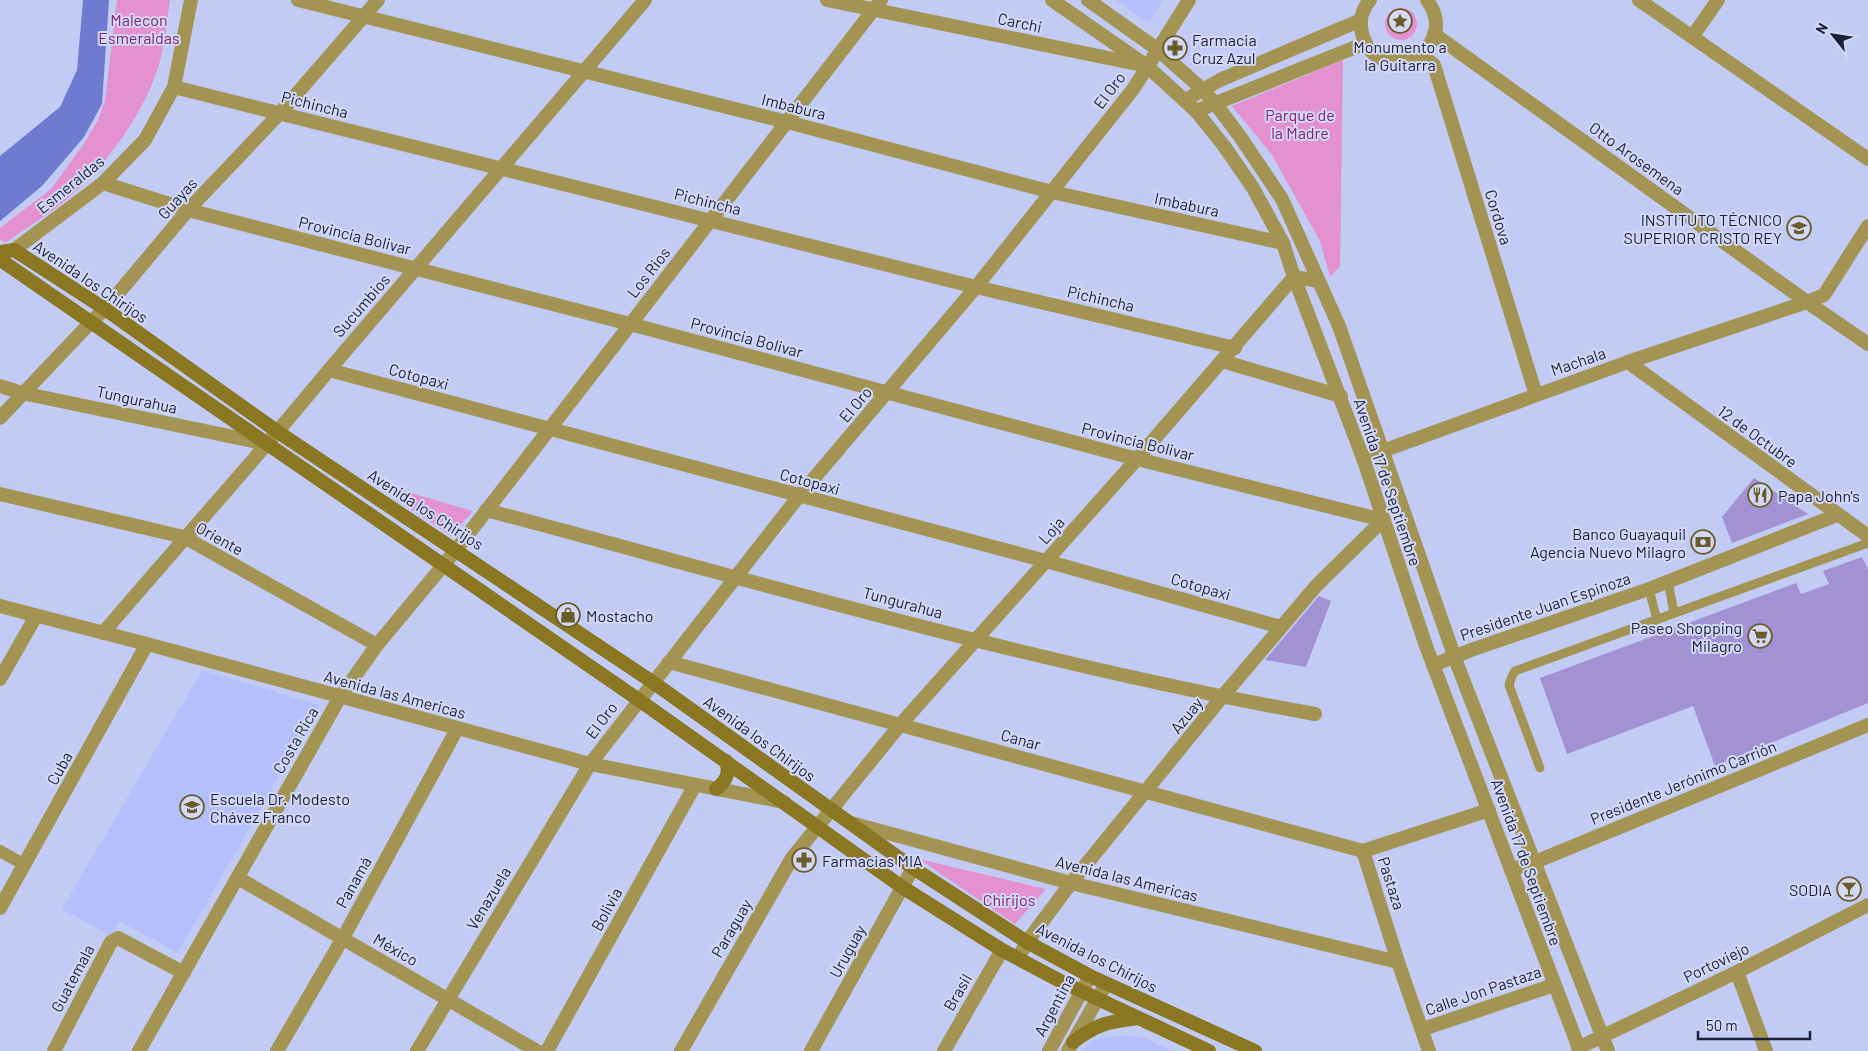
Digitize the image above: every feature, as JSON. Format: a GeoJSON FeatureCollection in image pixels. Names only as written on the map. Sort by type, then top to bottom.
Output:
{"type":"FeatureCollection","features":[{"type":"Feature","properties":{"kind":"main road","name":"Avenida los Chirijos"},"geometry":{"type":"LineString","coordinates":[[1209,1051],[1082,992],[1002,950],[902,887],[639,700],[6,263],[0,252],[14,250],[105,309],[278,432],[654,683],[913,868],[1027,942],[1106,984],[1255,1051]]}},
{"type":"Feature","properties":{"kind":"main road"},"geometry":{"type":"LineString","coordinates":[[716,789],[722,785],[728,774],[726,761]]}},
{"type":"Feature","properties":{"kind":"main road"},"geometry":{"type":"LineString","coordinates":[[1070,1046],[1091,1028],[1110,1022],[1138,1018]]}},
{"type":"Feature","properties":{"kind":"street","name":"Esmeraldas"},"geometry":{"type":"LineString","coordinates":[[14,250],[103,183],[145,140],[174,88],[191,0]]}},
{"type":"Feature","properties":{"kind":"street","name":"Imbabura"},"geometry":{"type":"LineString","coordinates":[[298,0],[787,122],[1052,192],[1283,243]]}},
{"type":"Feature","properties":{"kind":"street","name":"Guayas"},"geometry":{"type":"LineString","coordinates":[[0,418],[90,322],[105,309],[188,210],[280,113],[378,0]]}},
{"type":"Feature","properties":{"kind":"street","name":"Sucumbios"},"geometry":{"type":"LineString","coordinates":[[103,633],[184,537],[278,432],[415,268],[645,0]]}},
{"type":"Feature","properties":{"kind":"street","name":"Carchi"},"geometry":{"type":"LineString","coordinates":[[827,0],[878,5],[1147,66]]}},
{"type":"Feature","properties":{"kind":"street","name":"Avenida 17 de Septiembre"},"geometry":{"type":"LineString","coordinates":[[1052,0],[1147,66],[1196,111],[1224,146],[1253,188],[1283,243],[1294,277],[1341,396],[1433,665],[1579,1049]]}},
{"type":"Feature","properties":{"kind":"street","name":"Avenida 17 de Septiembre"},"geometry":{"type":"LineString","coordinates":[[1088,0],[1157,49],[1202,89],[1215,103],[1282,199],[1339,326],[1455,656],[1608,1051]]}},
{"type":"Feature","properties":{"kind":"street","name":"El Oro"},"geometry":{"type":"LineString","coordinates":[[590,764],[799,496],[976,287],[1134,88],[1189,0]]}},
{"type":"Feature","properties":{"kind":"street"},"geometry":{"type":"LineString","coordinates":[[1370,0],[1363,11],[1361,20],[1361,28],[1366,43],[1374,53],[1385,59],[1397,62],[1409,60],[1427,49],[1434,34],[1436,19],[1431,2]]}},
{"type":"Feature","properties":{"kind":"street"},"geometry":{"type":"LineString","coordinates":[[1639,0],[1868,159]]}},
{"type":"Feature","properties":{"kind":"street"},"geometry":{"type":"LineString","coordinates":[[1692,38],[1718,0]]}},
{"type":"Feature","properties":{"kind":"street","name":"Los Rios"},"geometry":{"type":"LineString","coordinates":[[443,566],[878,5]]}},
{"type":"Feature","properties":{"kind":"street"},"geometry":{"type":"LineString","coordinates":[[1185,100],[1220,80],[1361,20]]}},
{"type":"Feature","properties":{"kind":"street","name":"Otto Arosemena"},"geometry":{"type":"LineString","coordinates":[[1434,34],[1868,344]]}},
{"type":"Feature","properties":{"kind":"street"},"geometry":{"type":"LineString","coordinates":[[1196,111],[1366,43]]}},
{"type":"Feature","properties":{"kind":"street","name":"Cordova"},"geometry":{"type":"LineString","coordinates":[[1420,54],[1434,65],[1536,395]]}},
{"type":"Feature","properties":{"kind":"street","name":"Pichincha"},"geometry":{"type":"LineString","coordinates":[[174,88],[976,287],[1234,348]]}},
{"type":"Feature","properties":{"kind":"street","name":"Provincia Bolivar"},"geometry":{"type":"LineString","coordinates":[[103,183],[188,210],[630,324],[1137,459],[1383,520]]}},
{"type":"Feature","properties":{"kind":"street","name":"Machala"},"geometry":{"type":"LineString","coordinates":[[1363,458],[1628,362],[1824,295],[1868,226]]}},
{"type":"Feature","properties":{"kind":"street"},"geometry":{"type":"LineString","coordinates":[[1294,277],[1319,281]]}},
{"type":"Feature","properties":{"kind":"street","name":"Loja"},"geometry":{"type":"LineString","coordinates":[[818,826],[900,725],[1137,459],[1294,277]]}},
{"type":"Feature","properties":{"kind":"street"},"geometry":{"type":"LineString","coordinates":[[1222,361],[1341,396]]}},
{"type":"Feature","properties":{"kind":"street","name":"12 de Octubre"},"geometry":{"type":"LineString","coordinates":[[1628,362],[1868,536]]}},
{"type":"Feature","properties":{"kind":"street","name":"Cotopaxi"},"geometry":{"type":"LineString","coordinates":[[329,370],[1046,561],[1281,627]]}},
{"type":"Feature","properties":{"kind":"street","name":"Tungurahua"},"geometry":{"type":"LineString","coordinates":[[0,386],[22,393],[267,444]]}},
{"type":"Feature","properties":{"kind":"street","name":"Oriente"},"geometry":{"type":"LineString","coordinates":[[0,494],[184,537],[377,646]]}},
{"type":"Feature","properties":{"kind":"street","name":"Tungurahua"},"geometry":{"type":"LineString","coordinates":[[486,510],[976,640],[1222,698],[1315,714]]}},
{"type":"Feature","properties":{"kind":"street","name":"Presidente Juan Espinoza"},"geometry":{"type":"LineString","coordinates":[[1433,665],[1649,589],[1837,515]]}},
{"type":"Feature","properties":{"kind":"street","name":"Azuay"},"geometry":{"type":"LineString","coordinates":[[1027,942],[1071,883],[1281,627],[1316,586],[1383,520]]}},
{"type":"Feature","properties":{"kind":"street","name":"Costa Rica"},"geometry":{"type":"LineString","coordinates":[[139,1051],[340,697],[377,646],[443,566]]}},
{"type":"Feature","properties":{"kind":"street","name":"Avenida las Americas"},"geometry":{"type":"LineString","coordinates":[[0,606],[148,644],[590,764],[784,802]]}},
{"type":"Feature","properties":{"kind":"street"},"geometry":{"type":"LineString","coordinates":[[0,680],[36,616]]}},
{"type":"Feature","properties":{"kind":"street","name":"Cuba"},"geometry":{"type":"LineString","coordinates":[[0,908],[148,644]]}},
{"type":"Feature","properties":{"kind":"street","name":"Canar"},"geometry":{"type":"LineString","coordinates":[[669,662],[1363,850]]}},
{"type":"Feature","properties":{"kind":"street","name":"Presidente Jerónimo Carrión"},"geometry":{"type":"LineString","coordinates":[[1511,870],[1535,862],[1868,725]]}},
{"type":"Feature","properties":{"kind":"street","name":"Panamá"},"geometry":{"type":"LineString","coordinates":[[277,1051],[343,938],[457,729]]}},
{"type":"Feature","properties":{"kind":"street","name":"Venazuela"},"geometry":{"type":"LineString","coordinates":[[417,1051],[590,764]]}},
{"type":"Feature","properties":{"kind":"street","name":"Bolivia"},"geometry":{"type":"LineString","coordinates":[[547,1051],[695,785]]}},
{"type":"Feature","properties":{"kind":"street","name":"Pastaza"},"geometry":{"type":"LineString","coordinates":[[1429,1051],[1398,962],[1363,850],[1489,810]]}},
{"type":"Feature","properties":{"kind":"street","name":"Avenida las Americas"},"geometry":{"type":"LineString","coordinates":[[848,822],[1071,883],[1398,962]]}},
{"type":"Feature","properties":{"kind":"street","name":"Paraguay"},"geometry":{"type":"LineString","coordinates":[[681,1051],[792,858],[818,826]]}},
{"type":"Feature","properties":{"kind":"street"},"geometry":{"type":"LineString","coordinates":[[0,851],[25,865]]}},
{"type":"Feature","properties":{"kind":"street","name":"Uruguay"},"geometry":{"type":"LineString","coordinates":[[811,1051],[913,868]]}},
{"type":"Feature","properties":{"kind":"street","name":"México"},"geometry":{"type":"LineString","coordinates":[[238,878],[537,1051]]}},
{"type":"Feature","properties":{"kind":"street","name":"Portoviejo"},"geometry":{"type":"LineString","coordinates":[[1579,1049],[1868,906]]}},
{"type":"Feature","properties":{"kind":"street","name":"Guatemala"},"geometry":{"type":"LineString","coordinates":[[54,1051],[111,942],[118,938],[125,940],[184,973]]}},
{"type":"Feature","properties":{"kind":"street"},"geometry":{"type":"LineString","coordinates":[[1018,958],[1027,942]]}},
{"type":"Feature","properties":{"kind":"street","name":"Brasil"},"geometry":{"type":"LineString","coordinates":[[944,1051],[1002,950]]}},
{"type":"Feature","properties":{"kind":"street"},"geometry":{"type":"LineString","coordinates":[[1736,972],[1766,1051]]}},
{"type":"Feature","properties":{"kind":"street","name":"Argentina"},"geometry":{"type":"LineString","coordinates":[[1050,1051],[1090,976]]}},
{"type":"Feature","properties":{"kind":"street"},"geometry":{"type":"LineString","coordinates":[[1070,1046],[1106,984]]}},
{"type":"Feature","properties":{"kind":"street","name":"Calle Jon Pastaza"},"geometry":{"type":"LineString","coordinates":[[1423,1030],[1554,984]]}},
{"type":"Feature","properties":{"kind":"lane"},"geometry":{"type":"LineString","coordinates":[[1540,768],[1509,685],[1515,671],[1868,543]]}},
{"type":"Feature","properties":{"kind":"lane"},"geometry":{"type":"LineString","coordinates":[[1668,581],[1674,613]]}},
{"type":"Feature","properties":{"kind":"lane"},"geometry":{"type":"LineString","coordinates":[[1649,589],[1657,620]]}},
{"type":"Feature","properties":{"kind":"shaded area"},"geometry":{"type":"Polygon","coordinates":[[[83,0],[109,0],[102,104],[84,137],[42,186],[0,221],[0,156],[60,107],[77,70],[83,0]]]}},
{"type":"Feature","properties":{"kind":"shaded area"},"geometry":{"type":"Polygon","coordinates":[[[1116,0],[1163,0],[1149,23],[1116,0]]]}},
{"type":"Feature","properties":{"kind":"shaded area","name":"Escuela Dr. Modesto Chávez Franco"},"geometry":{"type":"Polygon","coordinates":[[[202,670],[320,705],[178,953],[120,921],[111,936],[62,909],[202,670]]]}},
{"type":"Feature","properties":{"kind":"shaded area"},"geometry":{"type":"Polygon","coordinates":[[[1104,1037],[1143,1037],[1173,1051],[1081,1051],[1092,1041],[1104,1037]]]}},
{"type":"Feature","properties":{"kind":"green space","name":"Malecon Esmeraldas"},"geometry":{"type":"Polygon","coordinates":[[[117,0],[170,0],[162,55],[151,87],[124,136],[89,179],[42,218],[5,243],[0,239],[0,228],[51,189],[83,145],[98,120],[105,101],[117,0]]]}},
{"type":"Feature","properties":{"kind":"green space"},"geometry":{"type":"Polygon","coordinates":[[[1401,8],[1413,12],[1417,24],[1413,36],[1401,40],[1389,36],[1385,24],[1389,12],[1401,8]]]}},
{"type":"Feature","properties":{"kind":"green space","name":"Parque de la Madre"},"geometry":{"type":"Polygon","coordinates":[[[1343,60],[1340,266],[1330,277],[1320,241],[1272,155],[1232,106],[1343,60]]]}},
{"type":"Feature","properties":{"kind":"green space"},"geometry":{"type":"Polygon","coordinates":[[[397,489],[473,511],[451,536],[392,496],[397,489]]]}},
{"type":"Feature","properties":{"kind":"green space","name":"Chirijos"},"geometry":{"type":"Polygon","coordinates":[[[919,859],[1046,889],[1015,924],[919,859]]]}},
{"type":"Feature","properties":{"kind":"building","name":"Papa John's"},"geometry":{"type":"Polygon","coordinates":[[[1754,478],[1808,514],[1732,543],[1722,517],[1754,478]]]}},
{"type":"Feature","properties":{"kind":"building","name":"Paseo Shopping Milagro"},"geometry":{"type":"Polygon","coordinates":[[[1862,557],[1868,569],[1868,703],[1715,766],[1693,706],[1567,754],[1540,678],[1796,583],[1801,594],[1829,584],[1823,571],[1862,557]]]}},
{"type":"Feature","properties":{"kind":"building"},"geometry":{"type":"Polygon","coordinates":[[[1319,596],[1331,601],[1306,667],[1265,660],[1319,596]]]}},
{"type":"Feature","properties":{"kind":"place","name":"Monumento a la Guitarra"},"geometry":{"type":"Point","coordinates":[1400,21]}},
{"type":"Feature","properties":{"kind":"place","name":"Farmacia Cruz Azul"},"geometry":{"type":"Point","coordinates":[1175,48]}},
{"type":"Feature","properties":{"kind":"place","name":"INSTITUTO TÉCNICO SUPERIOR CRISTO REY"},"geometry":{"type":"Point","coordinates":[1799,228]}},
{"type":"Feature","properties":{"kind":"place","name":"Papa John's"},"geometry":{"type":"Point","coordinates":[1760,495]}},
{"type":"Feature","properties":{"kind":"place","name":"Banco Guayaquil Agencia Nuevo Milagro"},"geometry":{"type":"Point","coordinates":[1703,542]}},
{"type":"Feature","properties":{"kind":"place","name":"Mostacho"},"geometry":{"type":"Point","coordinates":[568,615]}},
{"type":"Feature","properties":{"kind":"place","name":"Paseo Shopping Milagro"},"geometry":{"type":"Point","coordinates":[1760,636]}},
{"type":"Feature","properties":{"kind":"place","name":"Escuela Dr. Modesto Chávez Franco"},"geometry":{"type":"Point","coordinates":[192,807]}},
{"type":"Feature","properties":{"kind":"place","name":"Farmacias MIA"},"geometry":{"type":"Point","coordinates":[804,860]}},
{"type":"Feature","properties":{"kind":"place","name":"SODIA"},"geometry":{"type":"Point","coordinates":[1849,889]}}]}
